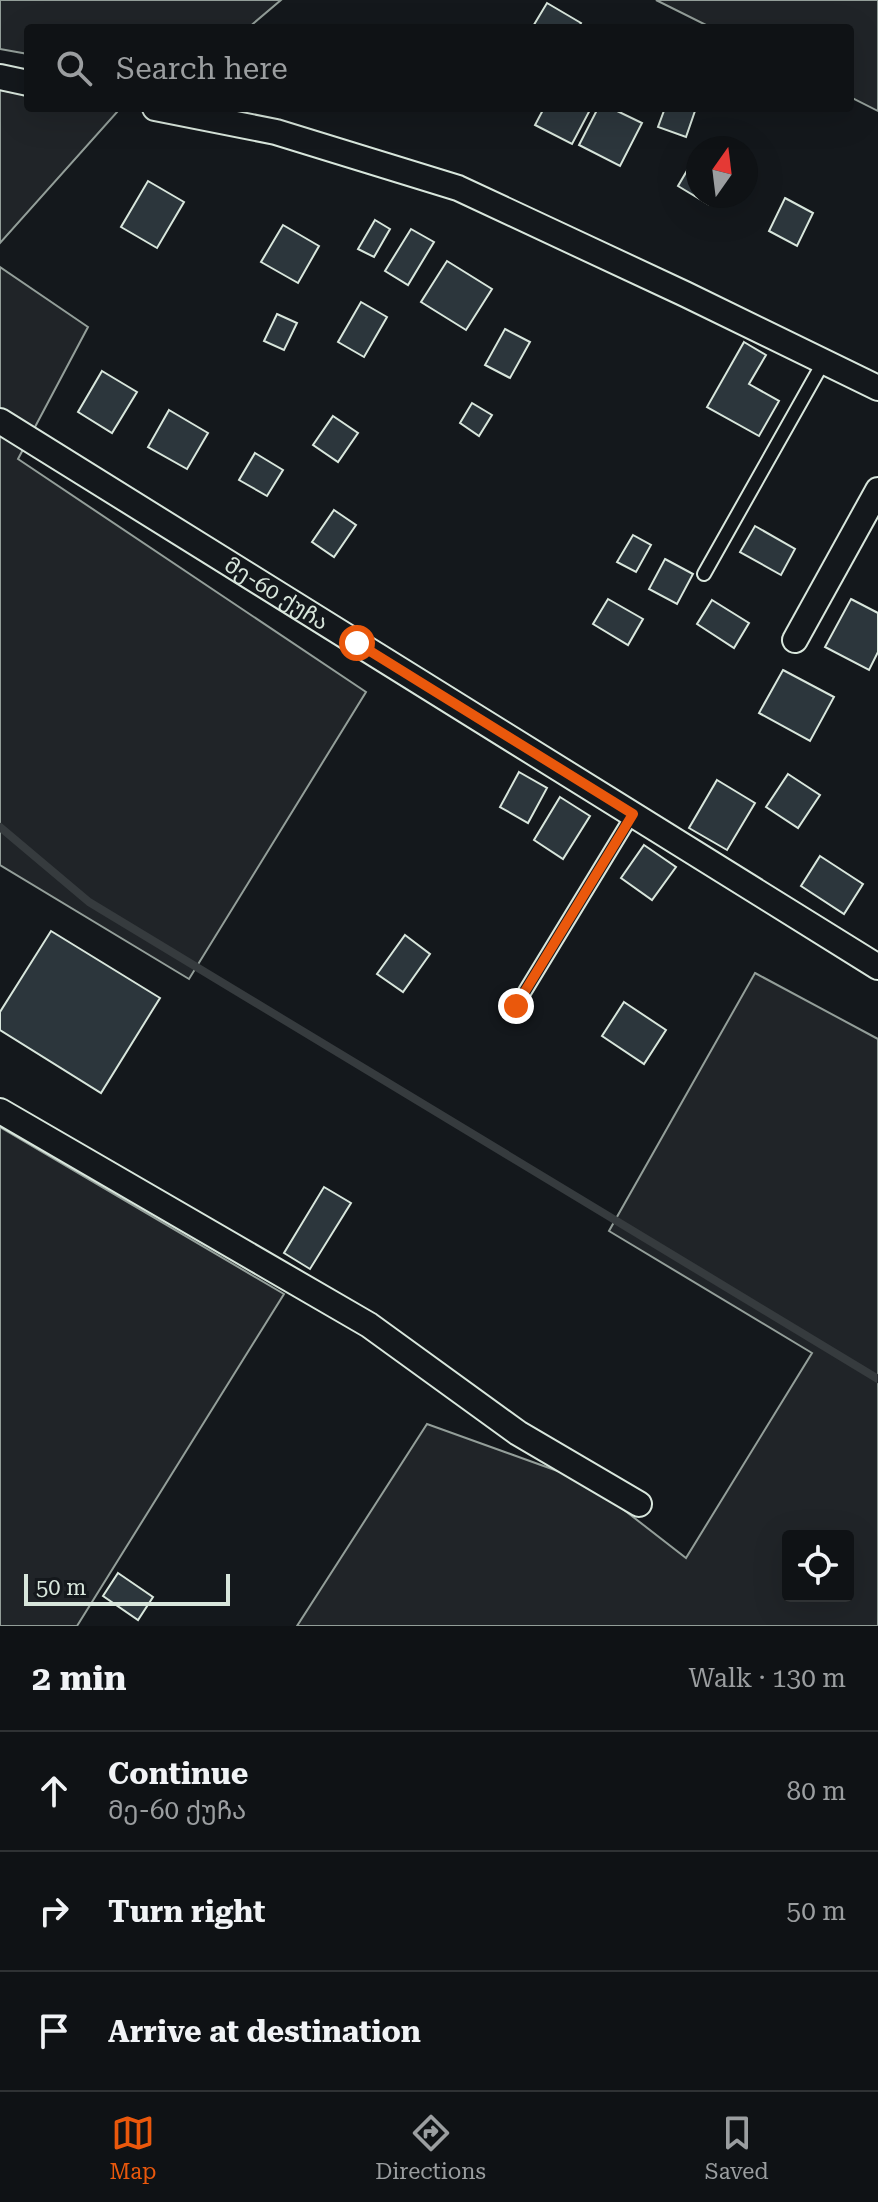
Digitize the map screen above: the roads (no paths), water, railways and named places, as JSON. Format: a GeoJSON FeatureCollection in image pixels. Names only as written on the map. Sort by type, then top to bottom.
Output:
{"type":"FeatureCollection","features":[{"type":"Feature","properties":{"kind":"street"},"geometry":{"type":"LineString","coordinates":[[0,77],[24,82]]}},
{"type":"Feature","properties":{"kind":"street"},"geometry":{"type":"LineString","coordinates":[[175,112],[276,132],[458,188],[878,388]]}},
{"type":"Feature","properties":{"kind":"street","name":"მე-60 ქუჩა"},"geometry":{"type":"LineString","coordinates":[[0,421],[878,967]]}},
{"type":"Feature","properties":{"kind":"street"},"geometry":{"type":"LineString","coordinates":[[795,640],[878,490]]}},
{"type":"Feature","properties":{"kind":"street"},"geometry":{"type":"LineString","coordinates":[[0,1111],[369,1325],[518,1433],[639,1504]]}},
{"type":"Feature","properties":{"kind":"lane"},"geometry":{"type":"LineString","coordinates":[[704,574],[824,361]]}},
{"type":"Feature","properties":{"kind":"lane"},"geometry":{"type":"LineString","coordinates":[[516,1006],[633,814]]}},
{"type":"Feature","properties":{"kind":"waterway"},"geometry":{"type":"LineString","coordinates":[[0,827],[89,902],[878,1379]]}}]}
